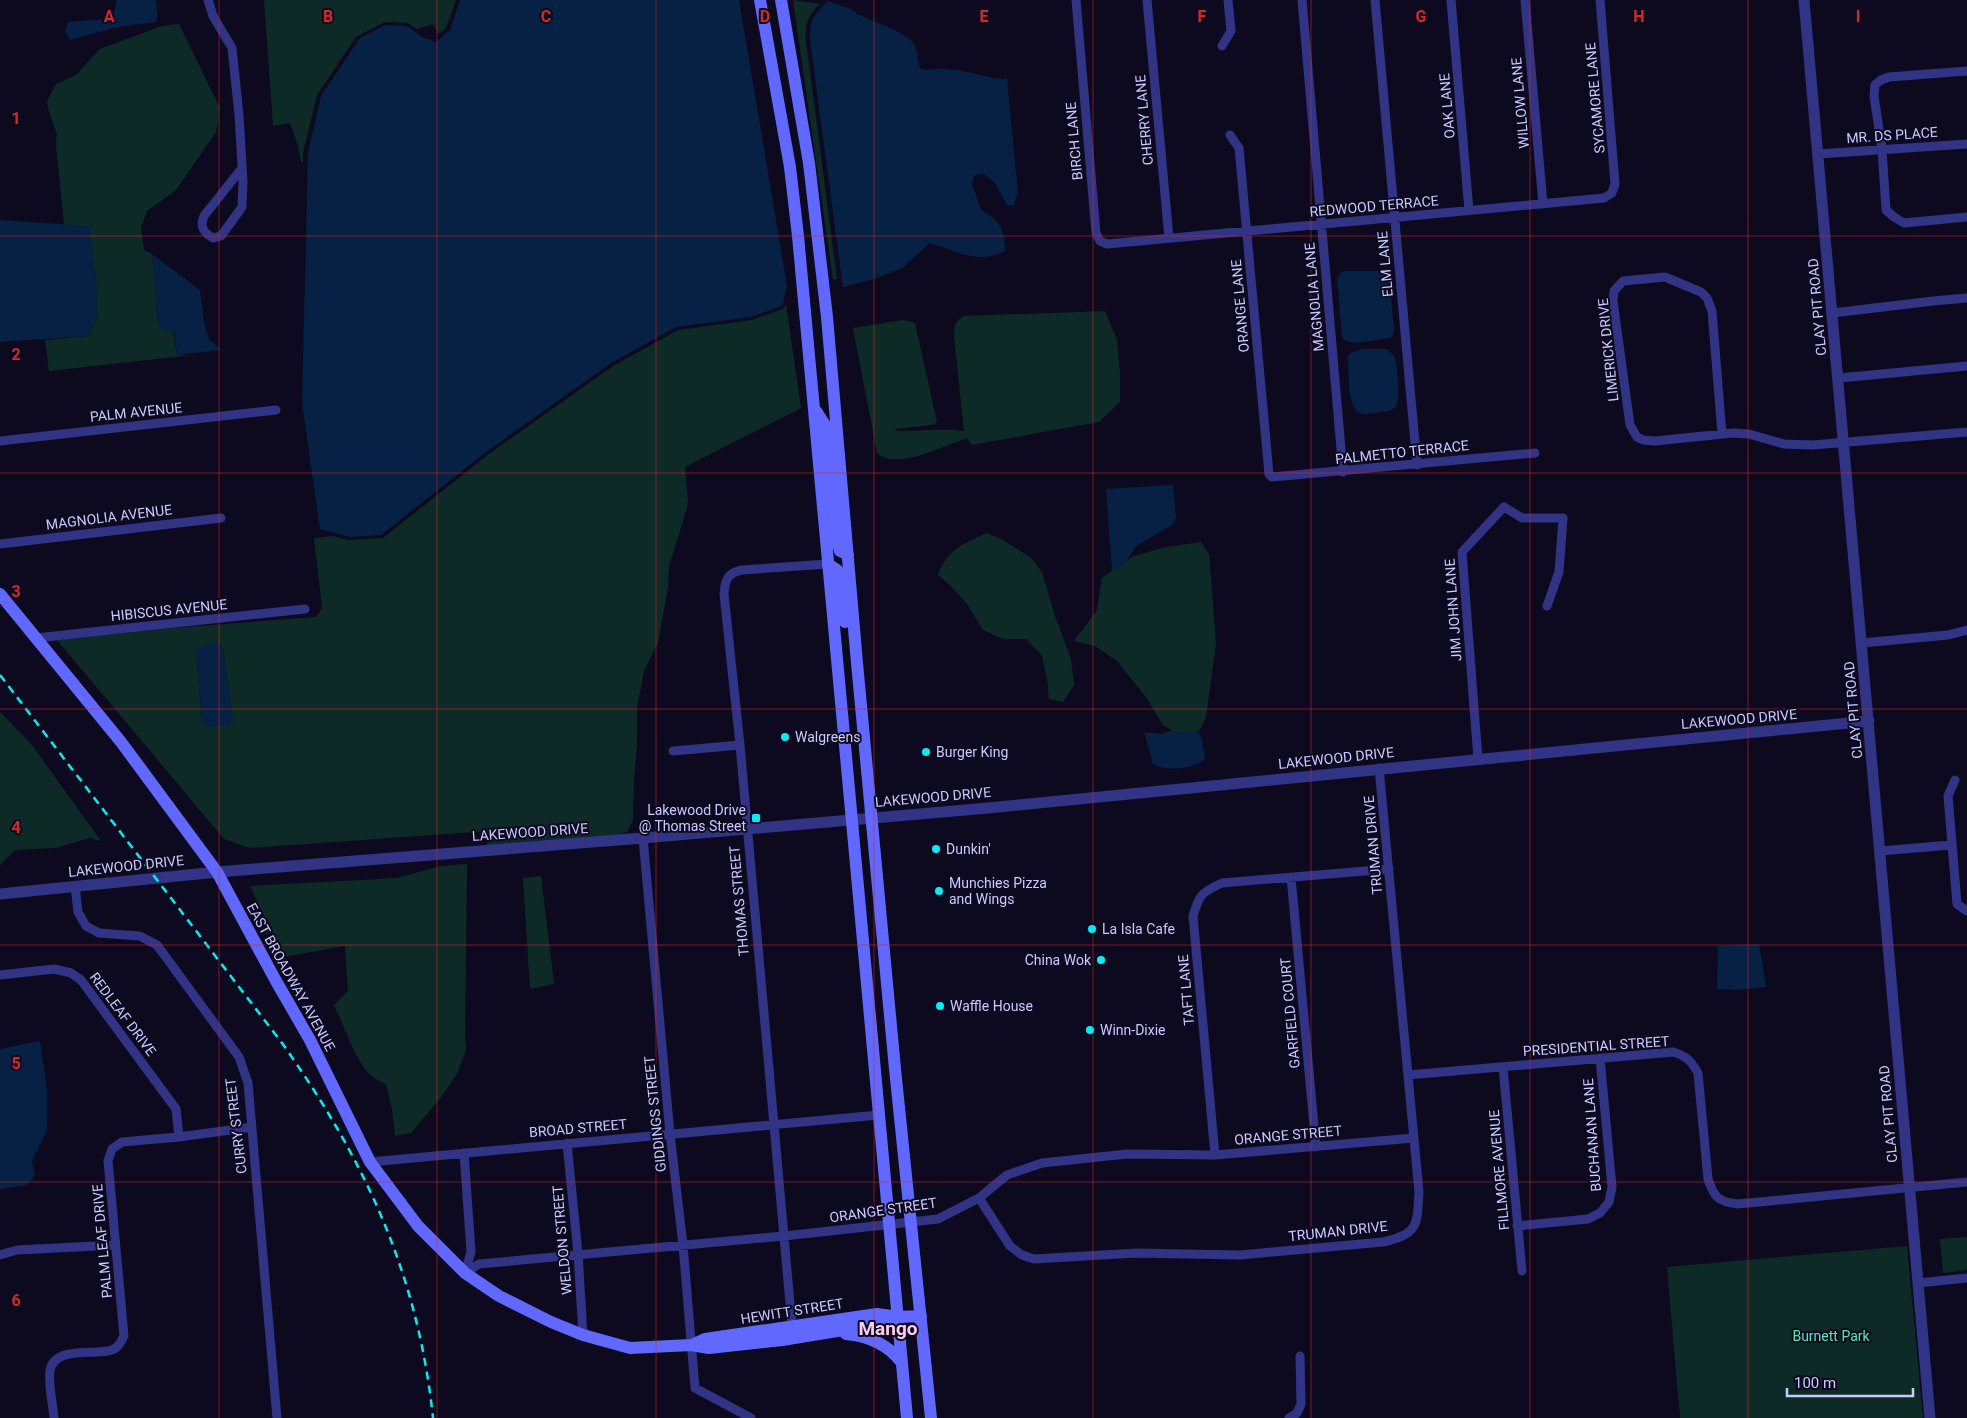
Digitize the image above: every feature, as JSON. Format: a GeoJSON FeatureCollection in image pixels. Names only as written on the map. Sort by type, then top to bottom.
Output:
{"type":"FeatureCollection","features":[{"type":"Feature","properties":{"kind":"main road"},"geometry":{"type":"LineString","coordinates":[[760,0],[790,167],[807,318],[851,820],[907,1418]]}},
{"type":"Feature","properties":{"kind":"main road"},"geometry":{"type":"LineString","coordinates":[[781,0],[809,163],[827,317],[895,1069],[931,1418]]}},
{"type":"Feature","properties":{"kind":"main road"},"geometry":{"type":"LineString","coordinates":[[814,409],[825,425],[838,544],[840,551],[848,555]]}},
{"type":"Feature","properties":{"kind":"main road"},"geometry":{"type":"LineString","coordinates":[[828,564],[837,570],[840,579],[846,633],[857,663]]}},
{"type":"Feature","properties":{"kind":"main road","name":"EAST BROADWAY AVENUE"},"geometry":{"type":"LineString","coordinates":[[0,594],[121,742],[217,872],[310,1040],[370,1162],[418,1226],[465,1273],[499,1296],[583,1335]]}},
{"type":"Feature","properties":{"kind":"main road","name":"HEWITT STREET"},"geometry":{"type":"LineString","coordinates":[[691,1346],[705,1339],[877,1314],[898,1317],[921,1316]]}},
{"type":"Feature","properties":{"kind":"main road","name":"HEWITT STREET"},"geometry":{"type":"LineString","coordinates":[[583,1335],[630,1348],[691,1346],[709,1348],[828,1333],[880,1324],[898,1317]]}},
{"type":"Feature","properties":{"kind":"main road"},"geometry":{"type":"LineString","coordinates":[[828,1333],[862,1336],[880,1343],[896,1355],[902,1363]]}},
{"type":"Feature","properties":{"kind":"street"},"geometry":{"type":"LineString","coordinates":[[208,0],[213,16],[232,48],[242,168],[242,207],[221,236],[214,238],[204,232],[201,222],[242,168]]}},
{"type":"Feature","properties":{"kind":"street","name":"BIRCH LANE"},"geometry":{"type":"LineString","coordinates":[[1076,0],[1096,233],[1100,241],[1107,244],[1138,241]]}},
{"type":"Feature","properties":{"kind":"street","name":"CHERRY LANE"},"geometry":{"type":"LineString","coordinates":[[1147,0],[1169,238]]}},
{"type":"Feature","properties":{"kind":"street"},"geometry":{"type":"LineString","coordinates":[[1222,46],[1231,31],[1228,0]]}},
{"type":"Feature","properties":{"kind":"street","name":"MAGNOLIA LANE"},"geometry":{"type":"LineString","coordinates":[[1302,0],[1342,472]]}},
{"type":"Feature","properties":{"kind":"street","name":"ELM LANE"},"geometry":{"type":"LineString","coordinates":[[1375,0],[1417,465]]}},
{"type":"Feature","properties":{"kind":"street","name":"OAK LANE"},"geometry":{"type":"LineString","coordinates":[[1451,0],[1470,210]]}},
{"type":"Feature","properties":{"kind":"street","name":"WILLOW LANE"},"geometry":{"type":"LineString","coordinates":[[1525,0],[1543,204]]}},
{"type":"Feature","properties":{"kind":"street","name":"SYCAMORE LANE"},"geometry":{"type":"LineString","coordinates":[[1600,0],[1615,184],[1612,194]]}},
{"type":"Feature","properties":{"kind":"street","name":"CLAY PIT ROAD"},"geometry":{"type":"LineString","coordinates":[[1804,0],[1930,1418]]}},
{"type":"Feature","properties":{"kind":"street"},"geometry":{"type":"LineString","coordinates":[[1967,71],[1889,77],[1875,86],[1874,96],[1882,150],[1886,210],[1904,223],[1967,217]]}},
{"type":"Feature","properties":{"kind":"street","name":"ORANGE LANE"},"geometry":{"type":"LineString","coordinates":[[1230,135],[1240,148],[1269,474],[1272,477]]}},
{"type":"Feature","properties":{"kind":"street","name":"MR. DS PLACE"},"geometry":{"type":"LineString","coordinates":[[1818,154],[1967,144]]}},
{"type":"Feature","properties":{"kind":"street","name":"REDWOOD TERRACE"},"geometry":{"type":"LineString","coordinates":[[1138,241],[1604,198],[1612,194]]}},
{"type":"Feature","properties":{"kind":"street","name":"LIMERICK DRIVE"},"geometry":{"type":"LineString","coordinates":[[1722,434],[1712,311],[1707,298],[1701,292],[1665,277],[1623,281],[1614,291],[1613,301],[1630,425],[1637,438],[1655,440],[1722,434],[1749,434],[1784,444],[1813,445],[1967,432]]}},
{"type":"Feature","properties":{"kind":"street"},"geometry":{"type":"LineString","coordinates":[[1833,313],[1880,306],[1967,298]]}},
{"type":"Feature","properties":{"kind":"street"},"geometry":{"type":"LineString","coordinates":[[1839,378],[1967,366]]}},
{"type":"Feature","properties":{"kind":"street","name":"PALM AVENUE"},"geometry":{"type":"LineString","coordinates":[[0,441],[276,410]]}},
{"type":"Feature","properties":{"kind":"street","name":"PALMETTO TERRACE"},"geometry":{"type":"LineString","coordinates":[[1272,477],[1535,453]]}},
{"type":"Feature","properties":{"kind":"street","name":"JIM JOHN LANE"},"geometry":{"type":"LineString","coordinates":[[1478,759],[1462,552],[1504,507],[1522,518],[1563,518],[1559,572],[1547,606]]}},
{"type":"Feature","properties":{"kind":"street","name":"MAGNOLIA AVENUE"},"geometry":{"type":"LineString","coordinates":[[0,544],[221,518]]}},
{"type":"Feature","properties":{"kind":"street","name":"THOMAS STREET"},"geometry":{"type":"LineString","coordinates":[[792,1326],[746,830],[740,745],[724,594],[728,577],[733,572],[828,564]]}},
{"type":"Feature","properties":{"kind":"street","name":"HIBISCUS AVENUE"},"geometry":{"type":"LineString","coordinates":[[36,638],[305,609]]}},
{"type":"Feature","properties":{"kind":"street"},"geometry":{"type":"LineString","coordinates":[[1862,643],[1948,635],[1967,630]]}},
{"type":"Feature","properties":{"kind":"street","name":"LAKEWOOD DRIVE"},"geometry":{"type":"LineString","coordinates":[[0,894],[217,872],[746,830],[1869,722]]}},
{"type":"Feature","properties":{"kind":"street"},"geometry":{"type":"LineString","coordinates":[[673,751],[740,745]]}},
{"type":"Feature","properties":{"kind":"street","name":"TRUMAN DRIVE"},"geometry":{"type":"LineString","coordinates":[[979,1198],[1010,1246],[1022,1255],[1034,1259],[1136,1253],[1240,1255],[1383,1242],[1398,1239],[1411,1232],[1417,1220],[1419,1192],[1379,768]]}},
{"type":"Feature","properties":{"kind":"street"},"geometry":{"type":"LineString","coordinates":[[1955,780],[1948,796],[1951,845],[1958,904],[1967,911]]}},
{"type":"Feature","properties":{"kind":"street","name":"GIDDINGS STREET"},"geometry":{"type":"LineString","coordinates":[[643,838],[670,1134],[684,1245],[695,1388],[751,1418]]}},
{"type":"Feature","properties":{"kind":"street"},"geometry":{"type":"LineString","coordinates":[[1880,851],[1951,845]]}},
{"type":"Feature","properties":{"kind":"street","name":"TAFT LANE"},"geometry":{"type":"LineString","coordinates":[[1215,1155],[1192,916],[1198,898],[1209,889],[1222,884],[1389,868]]}},
{"type":"Feature","properties":{"kind":"street","name":"GARFIELD COURT"},"geometry":{"type":"LineString","coordinates":[[1291,877],[1316,1147]]}},
{"type":"Feature","properties":{"kind":"street","name":"CURRY STREET"},"geometry":{"type":"LineString","coordinates":[[74,886],[78,912],[86,926],[99,933],[140,936],[157,945],[239,1057],[248,1083],[276,1418]]}},
{"type":"Feature","properties":{"kind":"street","name":"REDLEAF DRIVE"},"geometry":{"type":"LineString","coordinates":[[0,974],[54,970],[71,973],[81,980],[176,1109],[179,1137]]}},
{"type":"Feature","properties":{"kind":"street","name":"PRESIDENTIAL STREET"},"geometry":{"type":"LineString","coordinates":[[1408,1075],[1673,1052],[1683,1055],[1692,1061],[1698,1074],[1708,1179],[1713,1193],[1724,1202],[1738,1204],[1967,1182]]}},
{"type":"Feature","properties":{"kind":"street","name":"BUCHANAN LANE"},"geometry":{"type":"LineString","coordinates":[[1517,1226],[1588,1219],[1600,1213],[1609,1202],[1612,1187],[1600,1058]]}},
{"type":"Feature","properties":{"kind":"street","name":"FILLMORE AVENUE"},"geometry":{"type":"LineString","coordinates":[[1503,1067],[1522,1271]]}},
{"type":"Feature","properties":{"kind":"street","name":"BROAD STREET"},"geometry":{"type":"LineString","coordinates":[[370,1162],[879,1115]]}},
{"type":"Feature","properties":{"kind":"street","name":"PALM LEAF DRIVE"},"geometry":{"type":"LineString","coordinates":[[54,1418],[50,1372],[53,1362],[63,1355],[112,1350],[120,1344],[124,1336],[108,1161],[112,1149],[122,1142],[179,1137],[252,1127]]}},
{"type":"Feature","properties":{"kind":"street","name":"ORANGE STREET"},"geometry":{"type":"LineString","coordinates":[[465,1273],[480,1264],[784,1236],[938,1219],[979,1198],[1007,1175],[1042,1163],[1127,1154],[1215,1155],[1414,1138]]}},
{"type":"Feature","properties":{"kind":"street","name":"WELDON STREET"},"geometry":{"type":"LineString","coordinates":[[567,1143],[578,1254],[583,1335]]}},
{"type":"Feature","properties":{"kind":"street"},"geometry":{"type":"LineString","coordinates":[[464,1153],[470,1252],[465,1273]]}},
{"type":"Feature","properties":{"kind":"street"},"geometry":{"type":"LineString","coordinates":[[0,1255],[17,1250],[116,1245]]}},
{"type":"Feature","properties":{"kind":"street"},"geometry":{"type":"LineString","coordinates":[[1918,1283],[1967,1278]]}},
{"type":"Feature","properties":{"kind":"street"},"geometry":{"type":"LineString","coordinates":[[1289,1418],[1297,1413],[1301,1404],[1300,1356]]}},
{"type":"Feature","properties":{"kind":"green space"},"geometry":{"type":"Polygon","coordinates":[[[264,0],[456,0],[446,28],[439,34],[433,24],[417,29],[408,23],[385,22],[356,37],[317,95],[303,153],[303,163],[301,162],[290,123],[273,126],[264,0]]]}},
{"type":"Feature","properties":{"kind":"green space"},"geometry":{"type":"Polygon","coordinates":[[[793,0],[820,4],[808,21],[806,41],[837,279],[833,280],[793,0]]]}},
{"type":"Feature","properties":{"kind":"green space"},"geometry":{"type":"Polygon","coordinates":[[[179,24],[220,108],[216,132],[176,190],[147,211],[141,228],[144,250],[152,254],[158,326],[173,332],[177,355],[192,355],[49,371],[45,340],[88,336],[98,317],[97,289],[89,227],[64,225],[56,145],[57,134],[47,101],[56,84],[76,75],[100,49],[162,26],[179,24]]]}},
{"type":"Feature","properties":{"kind":"green space"},"geometry":{"type":"Polygon","coordinates":[[[786,304],[801,408],[685,467],[687,508],[669,566],[668,588],[658,643],[644,671],[637,708],[633,820],[627,832],[613,836],[487,846],[487,831],[249,848],[224,839],[57,640],[173,628],[316,617],[322,608],[314,538],[333,536],[348,540],[383,538],[489,454],[613,366],[678,330],[752,320],[783,309],[786,304]],[[221,645],[196,650],[202,720],[233,721],[221,645]]]}},
{"type":"Feature","properties":{"kind":"green space"},"geometry":{"type":"Polygon","coordinates":[[[1105,311],[1117,340],[1120,402],[1099,422],[972,445],[967,438],[934,451],[909,458],[886,458],[877,453],[853,328],[903,320],[915,323],[937,422],[933,425],[895,429],[897,431],[964,431],[954,336],[955,324],[963,316],[1105,311]]]}},
{"type":"Feature","properties":{"kind":"green space"},"geometry":{"type":"Polygon","coordinates":[[[987,533],[1001,539],[1030,557],[1042,572],[1055,616],[1071,659],[1074,685],[1063,702],[1049,699],[1042,656],[1026,639],[1003,639],[983,630],[967,604],[938,575],[951,553],[987,533]]]}},
{"type":"Feature","properties":{"kind":"green space"},"geometry":{"type":"Polygon","coordinates":[[[1201,542],[1209,554],[1216,643],[1206,717],[1199,731],[1177,733],[1163,725],[1146,697],[1117,661],[1095,646],[1074,641],[1097,610],[1102,578],[1134,556],[1166,547],[1201,542]]]}},
{"type":"Feature","properties":{"kind":"green space"},"geometry":{"type":"Polygon","coordinates":[[[0,712],[32,745],[101,841],[89,838],[56,848],[15,850],[0,865],[0,712]]]}},
{"type":"Feature","properties":{"kind":"green space"},"geometry":{"type":"Polygon","coordinates":[[[467,864],[466,1050],[457,1074],[442,1096],[411,1133],[395,1136],[386,1084],[376,1079],[360,1062],[334,1005],[348,991],[345,946],[283,957],[250,886],[397,878],[441,866],[467,864]]]}},
{"type":"Feature","properties":{"kind":"green space"},"geometry":{"type":"Polygon","coordinates":[[[541,876],[554,984],[530,989],[523,878],[541,876]]]}},
{"type":"Feature","properties":{"kind":"green space"},"geometry":{"type":"Polygon","coordinates":[[[1967,1237],[1967,1270],[1943,1273],[1940,1239],[1967,1237]]]}},
{"type":"Feature","properties":{"kind":"green space","name":"Burnett Park"},"geometry":{"type":"Polygon","coordinates":[[[1907,1246],[1923,1418],[1680,1418],[1667,1267],[1907,1246]]]}},
{"type":"Feature","properties":{"kind":"water"},"geometry":{"type":"Polygon","coordinates":[[[116,0],[156,0],[156,22],[117,27],[70,40],[65,31],[68,22],[108,19],[115,11],[116,0]]]}},
{"type":"Feature","properties":{"kind":"water"},"geometry":{"type":"Polygon","coordinates":[[[460,0],[739,0],[787,286],[782,306],[751,317],[676,327],[611,363],[486,452],[381,535],[350,537],[320,529],[302,403],[308,153],[321,96],[360,38],[385,25],[407,26],[422,37],[436,42],[450,30],[460,0]]]}},
{"type":"Feature","properties":{"kind":"water"},"geometry":{"type":"Polygon","coordinates":[[[828,1],[851,9],[857,14],[904,35],[914,44],[920,68],[924,70],[954,70],[1007,79],[1018,193],[1013,206],[1007,205],[995,183],[984,174],[974,175],[972,184],[981,210],[993,218],[1000,226],[1004,237],[1005,251],[986,257],[977,257],[958,253],[930,243],[902,268],[874,279],[843,287],[810,40],[810,27],[813,18],[828,1]]]}},
{"type":"Feature","properties":{"kind":"water"},"geometry":{"type":"Polygon","coordinates":[[[0,220],[89,226],[97,289],[98,317],[88,336],[0,342],[0,220]]]}},
{"type":"Feature","properties":{"kind":"water"},"geometry":{"type":"Polygon","coordinates":[[[152,254],[200,290],[204,323],[209,339],[221,350],[177,355],[174,332],[167,332],[158,326],[152,254]]]}},
{"type":"Feature","properties":{"kind":"water"},"geometry":{"type":"Polygon","coordinates":[[[1380,271],[1386,273],[1389,279],[1394,328],[1393,335],[1390,338],[1355,343],[1345,341],[1342,336],[1337,278],[1342,272],[1380,271]]]}},
{"type":"Feature","properties":{"kind":"water"},"geometry":{"type":"Polygon","coordinates":[[[1362,349],[1387,349],[1395,357],[1398,400],[1393,409],[1364,414],[1358,412],[1353,405],[1350,392],[1348,357],[1351,353],[1362,349]]]}},
{"type":"Feature","properties":{"kind":"water"},"geometry":{"type":"Polygon","coordinates":[[[1173,485],[1176,517],[1172,525],[1136,546],[1126,562],[1112,572],[1106,489],[1173,485]]]}},
{"type":"Feature","properties":{"kind":"water"},"geometry":{"type":"Polygon","coordinates":[[[218,643],[223,649],[233,721],[229,725],[208,728],[202,720],[196,650],[199,646],[218,643]]]}},
{"type":"Feature","properties":{"kind":"water"},"geometry":{"type":"Polygon","coordinates":[[[1172,730],[1177,733],[1197,731],[1202,739],[1205,759],[1194,765],[1172,769],[1153,764],[1144,732],[1162,734],[1172,730]]]}},
{"type":"Feature","properties":{"kind":"water"},"geometry":{"type":"Polygon","coordinates":[[[1759,944],[1766,987],[1736,990],[1717,989],[1718,946],[1759,944]]]}},
{"type":"Feature","properties":{"kind":"water"},"geometry":{"type":"Polygon","coordinates":[[[40,1041],[47,1091],[47,1130],[32,1161],[35,1175],[26,1185],[0,1189],[0,1049],[40,1041]]]}},
{"type":"Feature","properties":{"kind":"railway"},"geometry":{"type":"LineString","coordinates":[[0,675],[282,1043],[312,1087],[338,1131],[362,1175],[383,1220],[401,1267],[415,1315],[426,1365],[433,1418]]}},
{"type":"Feature","properties":{"kind":"place","name":"Walgreens"},"geometry":{"type":"Point","coordinates":[785,737]}},
{"type":"Feature","properties":{"kind":"place","name":"Burger King"},"geometry":{"type":"Point","coordinates":[926,752]}},
{"type":"Feature","properties":{"kind":"place","name":"Lakewood Drive @ Thomas Street"},"geometry":{"type":"Point","coordinates":[756,818]}},
{"type":"Feature","properties":{"kind":"place","name":"Dunkin'"},"geometry":{"type":"Point","coordinates":[936,849]}},
{"type":"Feature","properties":{"kind":"place","name":"Munchies Pizza and Wings"},"geometry":{"type":"Point","coordinates":[939,891]}},
{"type":"Feature","properties":{"kind":"place","name":"La Isla Cafe"},"geometry":{"type":"Point","coordinates":[1092,929]}},
{"type":"Feature","properties":{"kind":"place","name":"China Wok"},"geometry":{"type":"Point","coordinates":[1101,960]}},
{"type":"Feature","properties":{"kind":"place","name":"Waffle House"},"geometry":{"type":"Point","coordinates":[940,1006]}},
{"type":"Feature","properties":{"kind":"place","name":"Winn-Dixie"},"geometry":{"type":"Point","coordinates":[1090,1030]}},
{"type":"Feature","properties":{"kind":"district","name":"Mango"},"geometry":{"type":"Point","coordinates":[888,1328]}}]}
